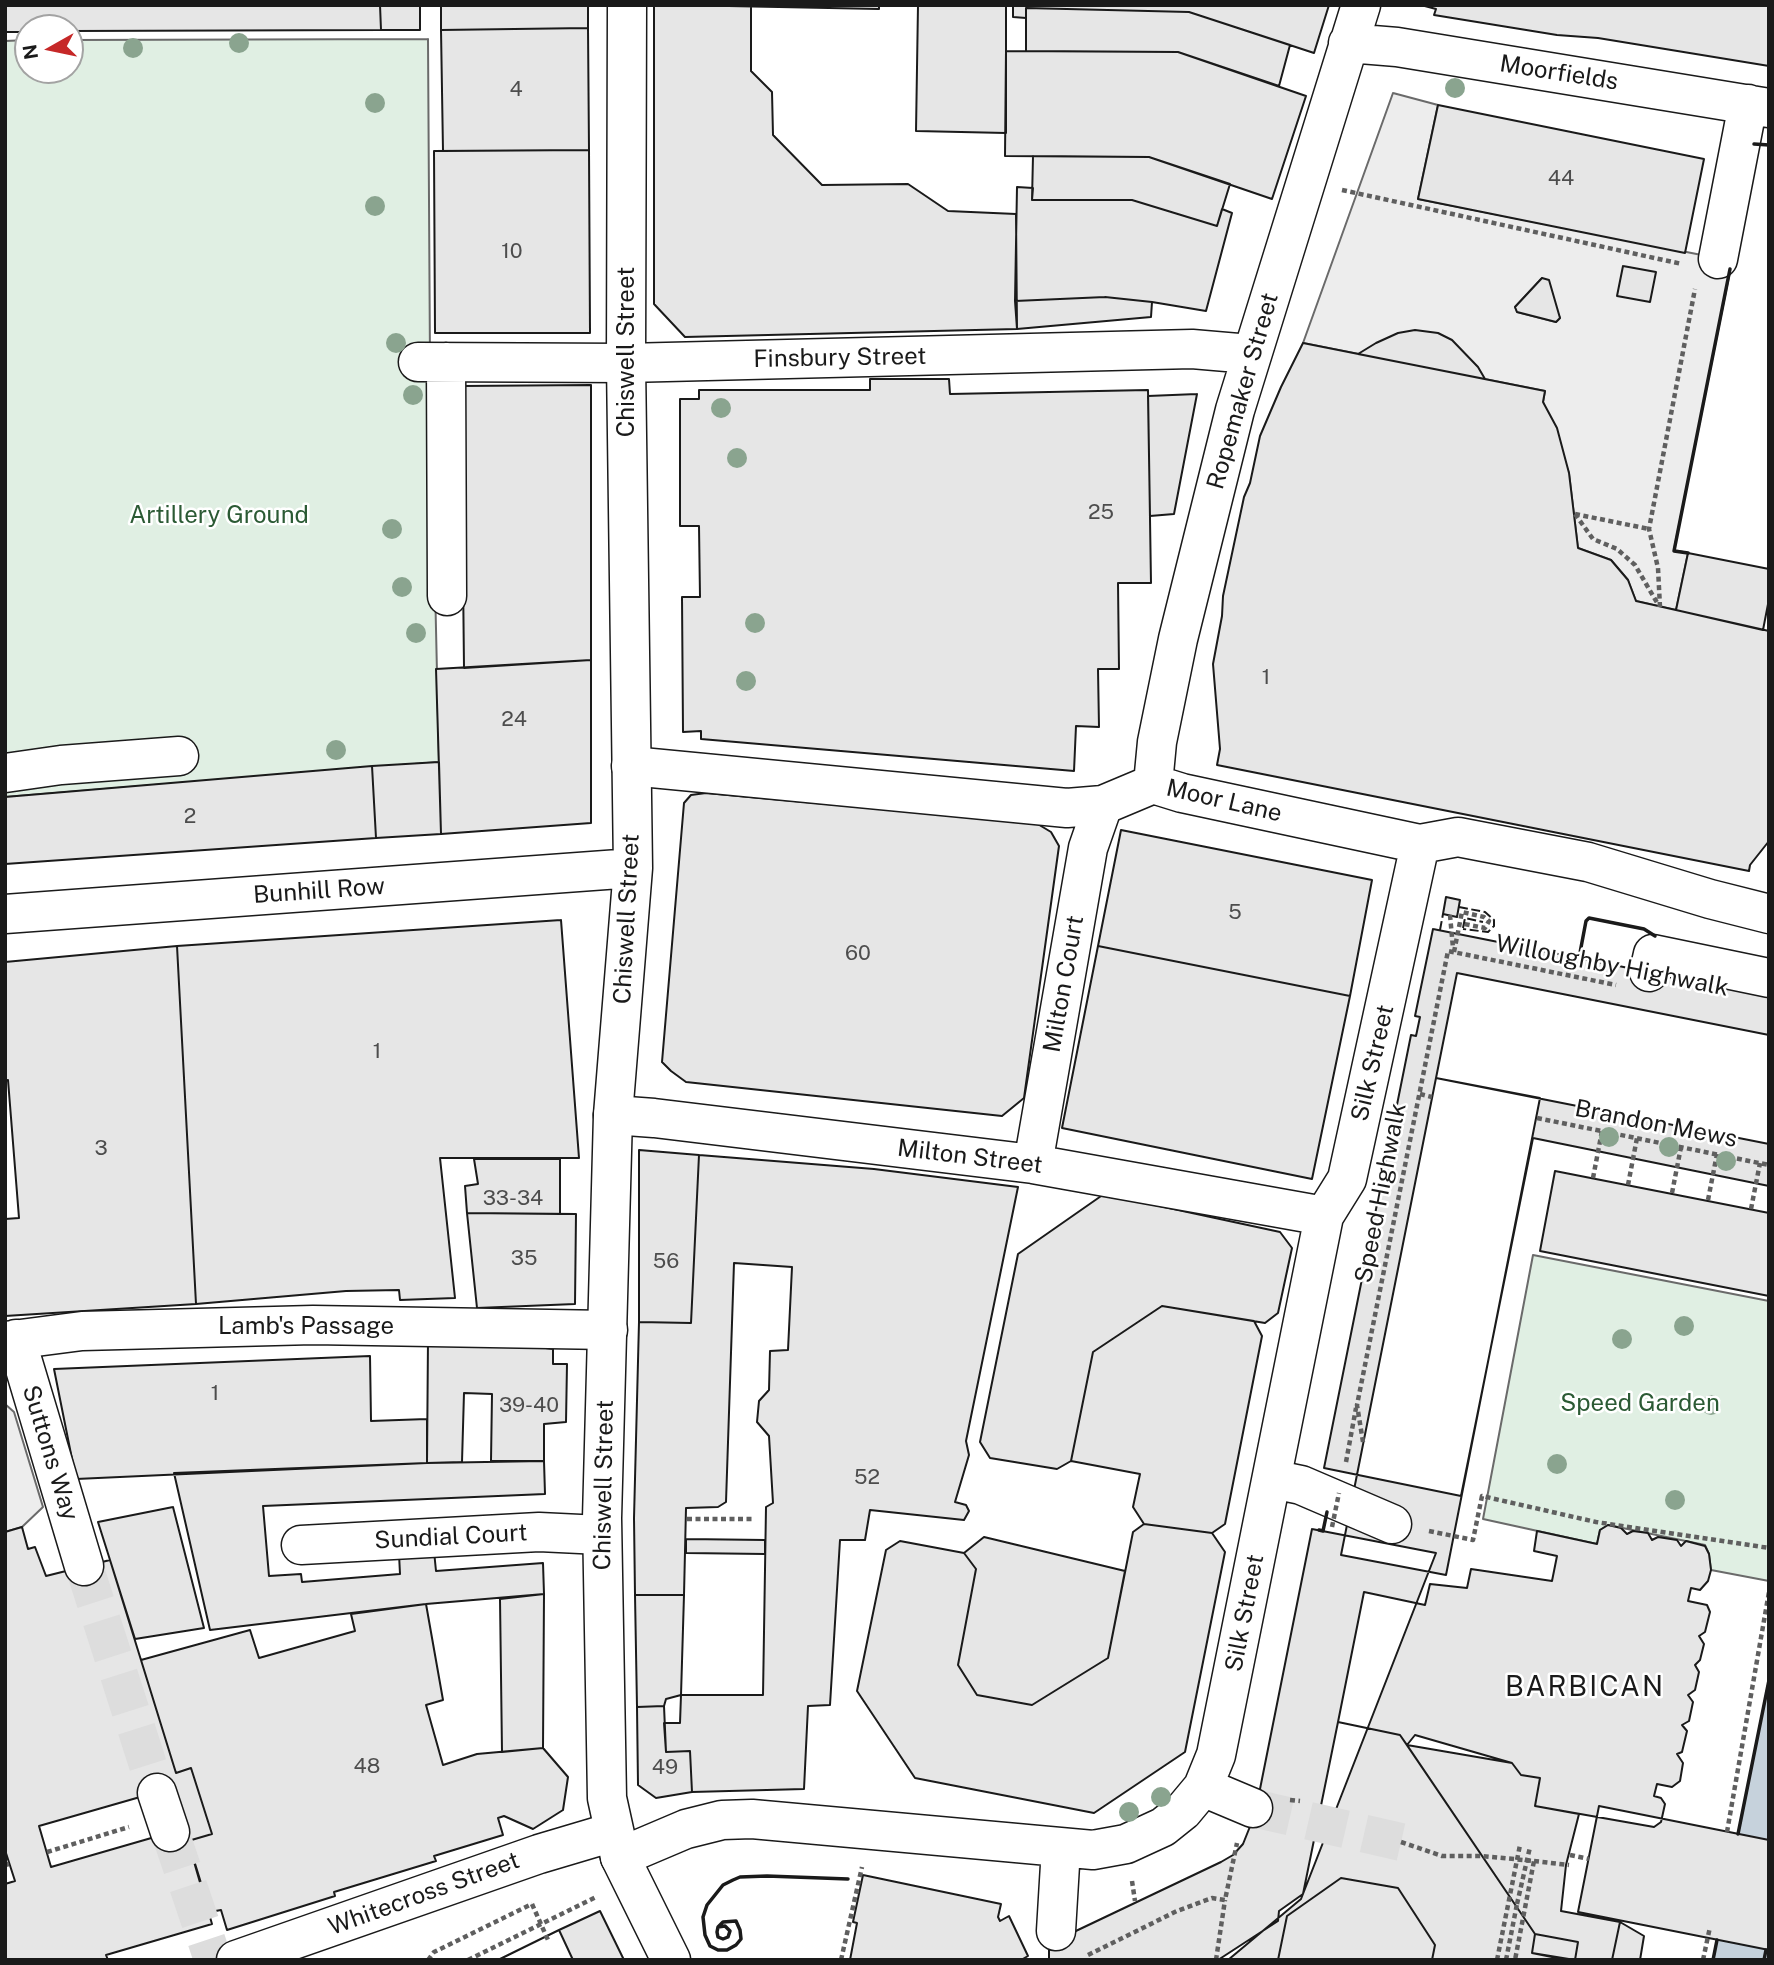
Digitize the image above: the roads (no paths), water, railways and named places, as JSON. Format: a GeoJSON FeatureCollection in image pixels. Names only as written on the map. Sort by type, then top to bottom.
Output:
{"type":"FeatureCollection","features":[{"type":"Feature","properties":{"kind":"street","name":"Chiswell Street"},"geometry":{"type":"LineString","coordinates":[[627,5],[626,363],[633,868],[613,1115],[601,1535],[607,1798],[616,1844],[671,1960]]}},
{"type":"Feature","properties":{"kind":"street","name":"Moorfields"},"geometry":{"type":"LineString","coordinates":[[1355,21],[1398,47],[1758,106]]}},
{"type":"Feature","properties":{"kind":"street","name":"Ropemaker Street"},"geometry":{"type":"LineString","coordinates":[[1153,784],[1157,742],[1178,639],[1250,354],[1307,182],[1355,21]]}},
{"type":"Feature","properties":{"kind":"street"},"geometry":{"type":"LineString","coordinates":[[1700,268],[1758,106]]}},
{"type":"Feature","properties":{"kind":"street","name":"Finsbury Street"},"geometry":{"type":"LineString","coordinates":[[447,596],[432,362],[626,363],[1192,349],[1250,354]]}},
{"type":"Feature","properties":{"kind":"street"},"geometry":{"type":"LineString","coordinates":[[5,773],[61,765],[179,757]]}},
{"type":"Feature","properties":{"kind":"street","name":"Moor Lane"},"geometry":{"type":"LineString","coordinates":[[631,766],[1067,808],[1103,805],[1153,784],[1182,793],[1420,844],[1458,837],[1588,862],[1769,914]]}},
{"type":"Feature","properties":{"kind":"street","name":"Milton Court"},"geometry":{"type":"LineString","coordinates":[[1033,1164],[1088,848],[1103,805]]}},
{"type":"Feature","properties":{"kind":"street","name":"Silk Street"},"geometry":{"type":"LineString","coordinates":[[616,1844],[723,1821],[752,1819],[1093,1850],[1126,1844],[1163,1828],[1183,1811],[1203,1787],[1216,1755],[1324,1216],[1346,1179],[1420,844]]}},
{"type":"Feature","properties":{"kind":"street","name":"Bunhill Row"},"geometry":{"type":"LineString","coordinates":[[5,914],[633,868]]}},
{"type":"Feature","properties":{"kind":"street"},"geometry":{"type":"LineString","coordinates":[[1634,979],[1653,954],[1769,978]]}},
{"type":"Feature","properties":{"kind":"street","name":"Milton Street"},"geometry":{"type":"LineString","coordinates":[[613,1115],[1033,1164],[1324,1216]]}},
{"type":"Feature","properties":{"kind":"street","name":"Lamb's Passage"},"geometry":{"type":"LineString","coordinates":[[11,1340],[82,1331],[313,1325],[608,1330]]}},
{"type":"Feature","properties":{"kind":"street","name":"Suttons Way"},"geometry":{"type":"LineString","coordinates":[[11,1340],[17,1385],[84,1566]]}},
{"type":"Feature","properties":{"kind":"street"},"geometry":{"type":"LineString","coordinates":[[1272,1479],[1301,1485],[1392,1524]]}},
{"type":"Feature","properties":{"kind":"street","name":"Sundial Court"},"geometry":{"type":"LineString","coordinates":[[301,1545],[539,1532],[601,1535]]}},
{"type":"Feature","properties":{"kind":"street"},"geometry":{"type":"LineString","coordinates":[[1203,1787],[1260,1815]]}},
{"type":"Feature","properties":{"kind":"street","name":"Whitecross Street"},"geometry":{"type":"LineString","coordinates":[[236,1960],[539,1854],[616,1844]]}},
{"type":"Feature","properties":{"kind":"street"},"geometry":{"type":"LineString","coordinates":[[1061,1848],[1067,1945]]}},
{"type":"Feature","properties":{"kind":"tunnel"},"geometry":{"type":"LineString","coordinates":[[84,1566],[157,1793]]}},
{"type":"Feature","properties":{"kind":"tunnel"},"geometry":{"type":"LineString","coordinates":[[1253,1808],[1401,1842]]}},
{"type":"Feature","properties":{"kind":"tunnel"},"geometry":{"type":"LineString","coordinates":[[170,1832],[213,1960]]}},
{"type":"Feature","properties":{"kind":"district","name":"BARBICAN"},"geometry":{"type":"Point","coordinates":[1585,1687]}},
{"type":"Feature","properties":{"kind":"park label","name":"Artillery Ground"},"geometry":{"type":"Point","coordinates":[219,516]}},
{"type":"Feature","properties":{"kind":"park label","name":"Speed Garden"},"geometry":{"type":"Point","coordinates":[1640,1404]}}]}
